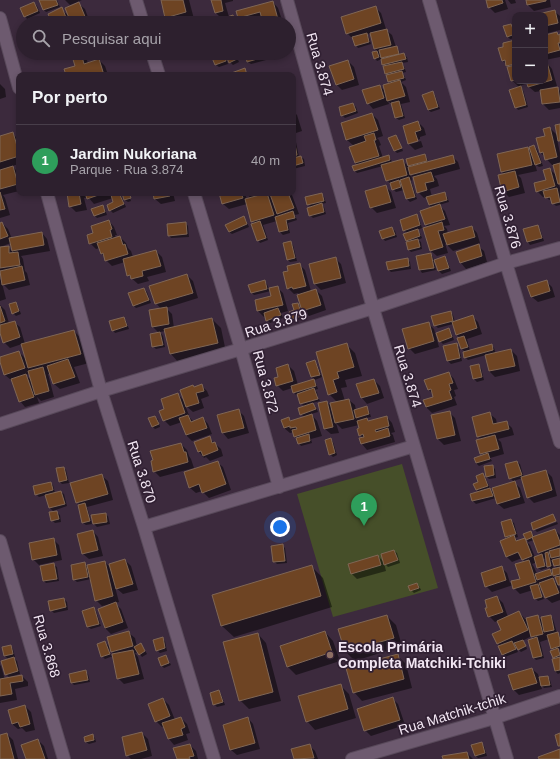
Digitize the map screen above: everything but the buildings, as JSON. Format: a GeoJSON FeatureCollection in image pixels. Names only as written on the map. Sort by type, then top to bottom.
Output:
{"type":"FeatureCollection","features":[{"type":"Feature","properties":{"kind":"street"},"geometry":{"type":"LineString","coordinates":[[136,0],[141,16]]}},
{"type":"Feature","properties":{"kind":"street","name":"Rua 3.874"},"geometry":{"type":"LineString","coordinates":[[287,0],[291,16]]}},
{"type":"Feature","properties":{"kind":"street","name":"Rua 3.876"},"geometry":{"type":"LineString","coordinates":[[429,0],[560,442]]}},
{"type":"Feature","properties":{"kind":"street"},"geometry":{"type":"LineString","coordinates":[[0,18],[16,77]]}},
{"type":"Feature","properties":{"kind":"street","name":"Rua 3.874"},"geometry":{"type":"LineString","coordinates":[[296,33],[372,308],[507,759]]}},
{"type":"Feature","properties":{"kind":"street"},"geometry":{"type":"LineString","coordinates":[[154,60],[158,72]]}},
{"type":"Feature","properties":{"kind":"street","name":"Rua 3.870"},"geometry":{"type":"LineString","coordinates":[[48,196],[100,391],[144,527],[214,759]]}},
{"type":"Feature","properties":{"kind":"street","name":"Rua 3.872"},"geometry":{"type":"LineString","coordinates":[[195,196],[241,349],[279,487]]}},
{"type":"Feature","properties":{"kind":"street","name":"Rua 3.879"},"geometry":{"type":"LineString","coordinates":[[0,424],[100,391],[436,288],[506,263],[560,248]]}},
{"type":"Feature","properties":{"kind":"street"},"geometry":{"type":"LineString","coordinates":[[144,527],[414,446]]}},
{"type":"Feature","properties":{"kind":"street","name":"Rua 3.868"},"geometry":{"type":"LineString","coordinates":[[0,541],[64,759]]}},
{"type":"Feature","properties":{"kind":"street","name":"Rua Matchik-tchik"},"geometry":{"type":"LineString","coordinates":[[357,758],[494,718],[560,696]]}},
{"type":"Feature","properties":{"kind":"green space"},"geometry":{"type":"Polygon","coordinates":[[[402,464],[438,588],[333,617],[297,494],[402,464]]]}},
{"type":"Feature","properties":{"kind":"place","name":"Jardim Nukoriana"},"geometry":{"type":"Point","coordinates":[364,526]}},
{"type":"Feature","properties":{"kind":"place","name":"Escola Primária Completa Matchiki-Tchiki"},"geometry":{"type":"Point","coordinates":[330,655]}}]}
